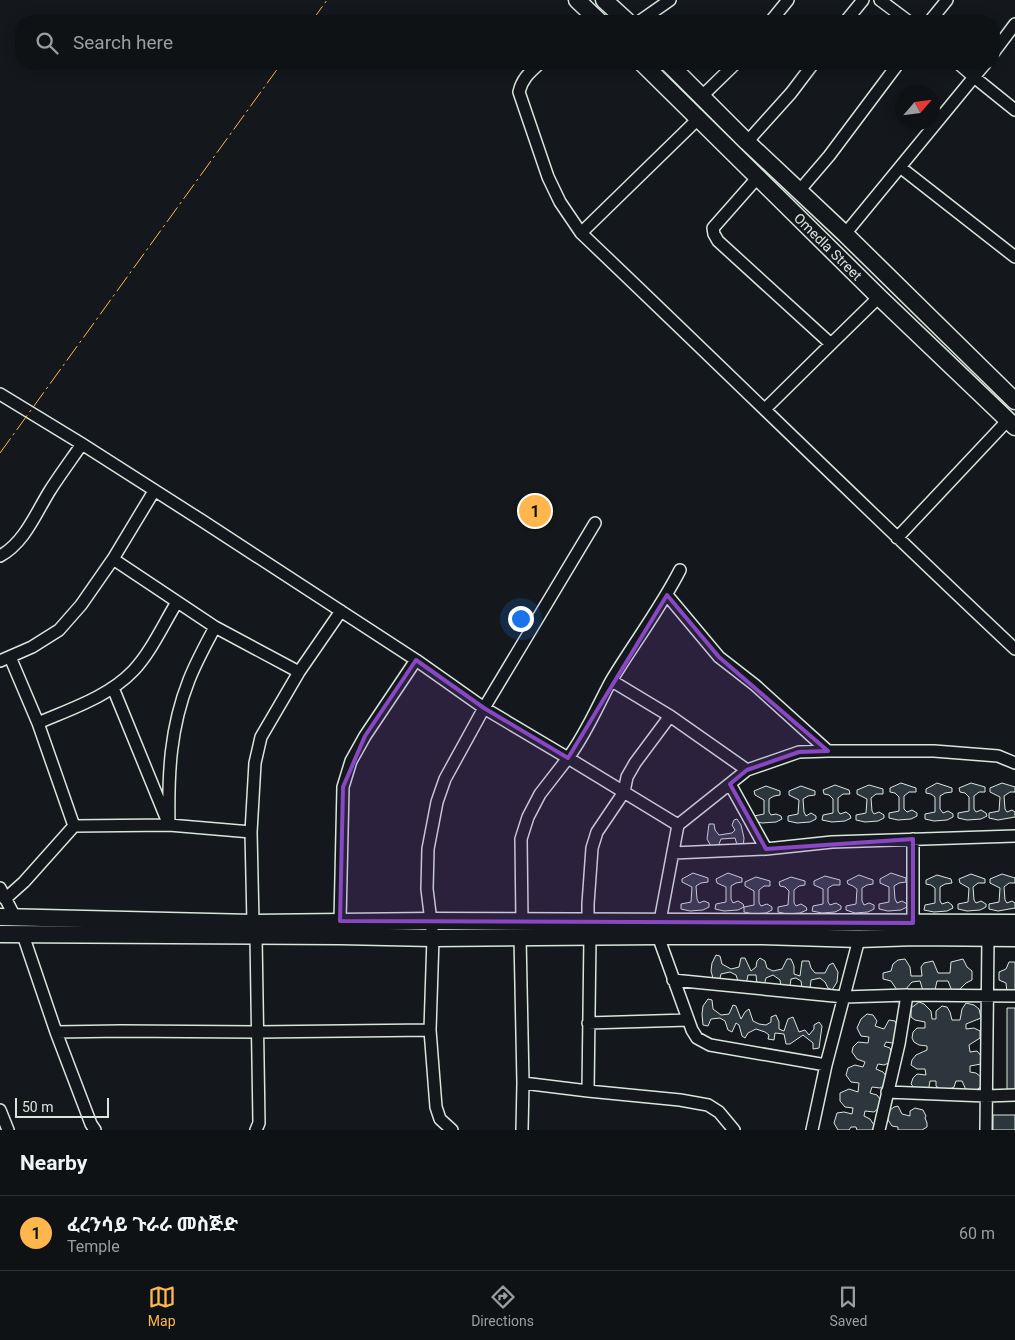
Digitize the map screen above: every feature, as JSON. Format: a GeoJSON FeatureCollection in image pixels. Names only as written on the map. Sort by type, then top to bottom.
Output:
{"type":"FeatureCollection","features":[{"type":"Feature","properties":{"kind":"street"},"geometry":{"type":"LineString","coordinates":[[577,0],[589,15]]}},
{"type":"Feature","properties":{"kind":"street"},"geometry":{"type":"LineString","coordinates":[[605,0],[621,15]]}},
{"type":"Feature","properties":{"kind":"street"},"geometry":{"type":"LineString","coordinates":[[649,15],[670,0]]}},
{"type":"Feature","properties":{"kind":"street"},"geometry":{"type":"LineString","coordinates":[[776,15],[788,0]]}},
{"type":"Feature","properties":{"kind":"street"},"geometry":{"type":"LineString","coordinates":[[851,15],[863,0]]}},
{"type":"Feature","properties":{"kind":"street"},"geometry":{"type":"LineString","coordinates":[[880,0],[900,15]]}},
{"type":"Feature","properties":{"kind":"street"},"geometry":{"type":"LineString","coordinates":[[935,15],[947,0]]}},
{"type":"Feature","properties":{"kind":"street"},"geometry":{"type":"LineString","coordinates":[[1000,44],[1015,24]]}},
{"type":"Feature","properties":{"kind":"street"},"geometry":{"type":"LineString","coordinates":[[531,70],[521,83],[519,92],[552,186],[560,202],[581,233],[897,538],[1015,649]]}},
{"type":"Feature","properties":{"kind":"street","name":"Omedla Street"},"geometry":{"type":"LineString","coordinates":[[649,70],[879,297],[1011,424]]}},
{"type":"Feature","properties":{"kind":"street","name":"Omedla Street"},"geometry":{"type":"LineString","coordinates":[[675,70],[1015,401]]}},
{"type":"Feature","properties":{"kind":"street"},"geometry":{"type":"LineString","coordinates":[[701,97],[729,70]]}},
{"type":"Feature","properties":{"kind":"street"},"geometry":{"type":"LineString","coordinates":[[747,142],[791,93],[808,70]]}},
{"type":"Feature","properties":{"kind":"street"},"geometry":{"type":"LineString","coordinates":[[799,191],[829,156],[894,70]]}},
{"type":"Feature","properties":{"kind":"street"},"geometry":{"type":"LineString","coordinates":[[966,70],[1015,110]]}},
{"type":"Feature","properties":{"kind":"street"},"geometry":{"type":"LineString","coordinates":[[845,234],[980,70]]}},
{"type":"Feature","properties":{"kind":"street"},"geometry":{"type":"LineString","coordinates":[[581,233],[699,118]]}},
{"type":"Feature","properties":{"kind":"street"},"geometry":{"type":"LineString","coordinates":[[900,167],[1015,257]]}},
{"type":"Feature","properties":{"kind":"street"},"geometry":{"type":"LineString","coordinates":[[758,178],[713,228],[714,234],[725,248],[831,344]]}},
{"type":"Feature","properties":{"kind":"street"},"geometry":{"type":"LineString","coordinates":[[765,409],[879,297]]}},
{"type":"Feature","properties":{"kind":"street"},"geometry":{"type":"LineString","coordinates":[[2,400],[82,444],[416,660],[484,708],[678,825]]}},
{"type":"Feature","properties":{"kind":"street"},"geometry":{"type":"LineString","coordinates":[[897,538],[1011,424]]}},
{"type":"Feature","properties":{"kind":"street"},"geometry":{"type":"LineString","coordinates":[[0,556],[8,552],[29,527],[49,492],[82,444]]}},
{"type":"Feature","properties":{"kind":"street"},"geometry":{"type":"LineString","coordinates":[[74,826],[38,723],[5,659],[32,647],[59,630],[81,605],[113,559],[154,491]]}},
{"type":"Feature","properties":{"kind":"street"},"geometry":{"type":"LineString","coordinates":[[452,1130],[440,1119],[436,1107],[430,1030],[433,938],[427,889],[428,849],[437,802],[445,779],[484,708],[595,523]]}},
{"type":"Feature","properties":{"kind":"street"},"geometry":{"type":"LineString","coordinates":[[113,559],[215,627],[299,672]]}},
{"type":"Feature","properties":{"kind":"street"},"geometry":{"type":"LineString","coordinates":[[522,1130],[521,839],[528,817],[540,794],[580,742],[612,681],[667,596],[680,570]]}},
{"type":"Feature","properties":{"kind":"street"},"geometry":{"type":"LineString","coordinates":[[667,596],[719,657],[755,685],[828,751]]}},
{"type":"Feature","properties":{"kind":"street"},"geometry":{"type":"LineString","coordinates":[[38,723],[113,688],[133,671],[177,602]]}},
{"type":"Feature","properties":{"kind":"street"},"geometry":{"type":"LineString","coordinates":[[256,1130],[259,1123],[251,832],[255,763],[261,737],[299,672],[341,611]]}},
{"type":"Feature","properties":{"kind":"street"},"geometry":{"type":"LineString","coordinates":[[169,825],[169,763],[180,707],[189,678],[215,627]]}},
{"type":"Feature","properties":{"kind":"street"},"geometry":{"type":"LineString","coordinates":[[340,921],[343,787],[351,761],[364,736],[416,660]]}},
{"type":"Feature","properties":{"kind":"street"},"geometry":{"type":"LineString","coordinates":[[612,681],[670,716],[747,770]]}},
{"type":"Feature","properties":{"kind":"street"},"geometry":{"type":"LineString","coordinates":[[113,688],[169,825]]}},
{"type":"Feature","properties":{"kind":"street"},"geometry":{"type":"LineString","coordinates":[[588,1091],[588,904],[592,848],[597,832],[624,792],[627,777],[635,763],[670,716]]}},
{"type":"Feature","properties":{"kind":"street"},"geometry":{"type":"LineString","coordinates":[[826,1065],[703,1042],[697,1038],[673,980],[659,929],[678,825],[747,770],[799,752],[934,751],[998,756],[1015,763]]}},
{"type":"Feature","properties":{"kind":"street"},"geometry":{"type":"LineString","coordinates":[[730,784],[766,849]]}},
{"type":"Feature","properties":{"kind":"street"},"geometry":{"type":"LineString","coordinates":[[5,900],[24,882],[74,826],[169,825],[251,832]]}},
{"type":"Feature","properties":{"kind":"street"},"geometry":{"type":"LineString","coordinates":[[673,853],[766,849],[832,842],[1015,836]]}},
{"type":"Feature","properties":{"kind":"street"},"geometry":{"type":"LineString","coordinates":[[913,839],[913,923]]}},
{"type":"Feature","properties":{"kind":"street"},"geometry":{"type":"LineString","coordinates":[[0,888],[5,900],[7,917],[433,938],[521,930],[1015,923]]}},
{"type":"Feature","properties":{"kind":"street"},"geometry":{"type":"LineString","coordinates":[[0,934],[255,929],[340,921],[430,921],[521,930]]}},
{"type":"Feature","properties":{"kind":"street"},"geometry":{"type":"LineString","coordinates":[[659,929],[761,936],[858,939],[1015,938]]}},
{"type":"Feature","properties":{"kind":"street"},"geometry":{"type":"LineString","coordinates":[[23,935],[56,1032],[95,1130]]}},
{"type":"Feature","properties":{"kind":"street"},"geometry":{"type":"LineString","coordinates":[[986,1130],[988,938]]}},
{"type":"Feature","properties":{"kind":"street"},"geometry":{"type":"LineString","coordinates":[[812,1130],[826,1065],[858,939]]}},
{"type":"Feature","properties":{"kind":"street"},"geometry":{"type":"LineString","coordinates":[[673,980],[844,997],[907,995],[1015,996]]}},
{"type":"Feature","properties":{"kind":"street"},"geometry":{"type":"LineString","coordinates":[[879,1130],[886,1092],[899,1044],[907,995]]}},
{"type":"Feature","properties":{"kind":"street"},"geometry":{"type":"LineString","coordinates":[[588,1023],[688,1020]]}},
{"type":"Feature","properties":{"kind":"street"},"geometry":{"type":"LineString","coordinates":[[56,1032],[430,1030]]}},
{"type":"Feature","properties":{"kind":"street"},"geometry":{"type":"LineString","coordinates":[[523,1083],[672,1099],[708,1105],[719,1112],[734,1130]]}},
{"type":"Feature","properties":{"kind":"street"},"geometry":{"type":"LineString","coordinates":[[886,1092],[986,1096],[1015,1095]]}},
{"type":"Feature","properties":{"kind":"street"},"geometry":{"type":"LineString","coordinates":[[0,1110],[8,1130]]}},
{"type":"Feature","properties":{"kind":"highlighted area"},"geometry":{"type":"Polygon","coordinates":[[[667,595],[719,657],[828,751],[799,752],[747,770],[730,784],[766,849],[913,839],[913,923],[340,921],[343,787],[365,736],[416,660],[484,708],[568,758],[667,595]]]}},
{"type":"Feature","properties":{"kind":"building"},"geometry":{"type":"Polygon","coordinates":[[[901,783],[916,788],[916,792],[909,792],[904,796],[904,809],[907,812],[912,810],[917,813],[917,816],[911,819],[898,820],[889,818],[889,813],[899,811],[899,797],[895,793],[890,792],[890,788],[901,783]]]}},
{"type":"Feature","properties":{"kind":"building"},"geometry":{"type":"Polygon","coordinates":[[[937,783],[952,788],[952,792],[940,796],[940,809],[943,813],[948,811],[953,814],[953,817],[947,820],[934,821],[925,819],[925,814],[935,812],[935,797],[926,793],[926,789],[937,783]]]}},
{"type":"Feature","properties":{"kind":"building"},"geometry":{"type":"Polygon","coordinates":[[[971,783],[985,787],[985,792],[979,792],[974,796],[974,809],[976,812],[981,810],[987,816],[981,819],[967,820],[958,818],[958,813],[969,811],[969,797],[965,793],[960,792],[959,788],[971,783]]]}},
{"type":"Feature","properties":{"kind":"building"},"geometry":{"type":"Polygon","coordinates":[[[1002,783],[1015,787],[1015,792],[1010,792],[1004,796],[1005,809],[1007,812],[1012,810],[1015,812],[1015,817],[998,820],[989,818],[989,813],[999,811],[1000,797],[990,792],[990,788],[1002,783]]]}},
{"type":"Feature","properties":{"kind":"building"},"geometry":{"type":"Polygon","coordinates":[[[835,785],[849,790],[850,794],[843,794],[838,798],[838,811],[840,814],[846,812],[851,818],[845,821],[832,822],[822,820],[823,815],[833,813],[833,799],[829,795],[824,794],[823,790],[835,785]]]}},
{"type":"Feature","properties":{"kind":"building"},"geometry":{"type":"Polygon","coordinates":[[[869,785],[883,789],[883,794],[876,794],[871,798],[872,811],[874,814],[879,812],[884,815],[884,818],[878,821],[865,822],[856,820],[856,815],[866,813],[867,799],[857,794],[857,790],[869,785]]]}},
{"type":"Feature","properties":{"kind":"building"},"geometry":{"type":"Polygon","coordinates":[[[766,786],[780,791],[780,795],[769,799],[769,812],[771,815],[781,816],[782,819],[776,822],[762,823],[753,821],[754,816],[764,814],[764,800],[755,795],[754,791],[766,786]]]}},
{"type":"Feature","properties":{"kind":"building"},"geometry":{"type":"Polygon","coordinates":[[[801,786],[815,791],[815,795],[803,799],[806,816],[811,813],[816,816],[816,819],[810,822],[797,823],[788,821],[788,816],[798,814],[799,800],[789,795],[789,791],[801,786]]]}},
{"type":"Feature","properties":{"kind":"building"},"geometry":{"type":"Polygon","coordinates":[[[737,819],[741,825],[744,838],[743,848],[738,848],[735,838],[721,839],[717,849],[713,850],[707,839],[709,824],[714,824],[715,830],[719,835],[732,833],[735,830],[732,825],[734,820],[737,819]]]}},
{"type":"Feature","properties":{"kind":"building"},"geometry":{"type":"Polygon","coordinates":[[[693,873],[708,878],[708,882],[696,886],[699,903],[704,901],[709,903],[709,907],[703,910],[690,911],[681,909],[681,904],[691,902],[692,887],[682,882],[682,879],[693,873]]]}},
{"type":"Feature","properties":{"kind":"building"},"geometry":{"type":"Polygon","coordinates":[[[728,873],[742,878],[742,882],[731,886],[731,899],[733,903],[738,901],[744,907],[738,910],[724,911],[715,909],[716,904],[726,902],[726,887],[717,883],[716,879],[728,873]]]}},
{"type":"Feature","properties":{"kind":"building"},"geometry":{"type":"Polygon","coordinates":[[[891,873],[906,878],[906,882],[894,886],[897,903],[902,901],[907,904],[907,907],[901,910],[888,911],[879,909],[879,904],[889,902],[889,887],[880,883],[880,879],[891,873]]]}},
{"type":"Feature","properties":{"kind":"building"},"geometry":{"type":"Polygon","coordinates":[[[971,874],[985,879],[985,883],[978,883],[973,887],[974,900],[976,903],[981,901],[986,904],[986,907],[980,910],[967,911],[958,909],[958,904],[968,902],[969,888],[960,883],[959,879],[971,874]]]}},
{"type":"Feature","properties":{"kind":"building"},"geometry":{"type":"Polygon","coordinates":[[[1002,874],[1015,878],[1015,883],[1009,883],[1004,887],[1005,900],[1007,903],[1012,901],[1015,903],[1015,908],[998,911],[989,909],[989,904],[999,902],[1000,888],[990,883],[990,879],[1002,874]]]}},
{"type":"Feature","properties":{"kind":"building"},"geometry":{"type":"Polygon","coordinates":[[[859,875],[873,880],[873,884],[862,888],[862,901],[864,905],[869,903],[874,905],[874,909],[868,912],[855,913],[846,910],[846,906],[856,904],[857,889],[848,884],[847,881],[859,875]]]}},
{"type":"Feature","properties":{"kind":"building"},"geometry":{"type":"Polygon","coordinates":[[[937,875],[951,879],[952,883],[940,887],[940,901],[942,904],[948,902],[953,908],[947,911],[934,912],[924,910],[925,905],[935,903],[935,888],[926,884],[926,880],[937,875]]]}},
{"type":"Feature","properties":{"kind":"building"},"geometry":{"type":"Polygon","coordinates":[[[825,876],[840,880],[840,885],[833,885],[828,888],[828,902],[830,905],[836,903],[841,906],[841,909],[835,912],[822,913],[812,911],[813,906],[823,904],[823,889],[814,885],[814,881],[825,876]]]}},
{"type":"Feature","properties":{"kind":"building"},"geometry":{"type":"Polygon","coordinates":[[[756,877],[770,881],[770,886],[764,886],[759,890],[759,903],[761,906],[767,904],[772,907],[772,910],[766,913],[753,914],[744,912],[744,907],[754,905],[754,891],[745,886],[745,882],[756,877]]]}},
{"type":"Feature","properties":{"kind":"building"},"geometry":{"type":"Polygon","coordinates":[[[791,877],[805,881],[805,885],[799,886],[794,890],[794,903],[796,906],[801,904],[807,910],[800,913],[787,914],[778,912],[778,907],[788,905],[789,891],[785,887],[780,886],[779,882],[791,877]]]}},
{"type":"Feature","properties":{"kind":"building"},"geometry":{"type":"Polygon","coordinates":[[[716,955],[720,956],[722,964],[731,969],[739,967],[741,958],[745,958],[751,971],[756,967],[757,961],[760,958],[765,961],[767,968],[773,971],[782,969],[787,959],[791,959],[794,966],[794,974],[800,976],[802,961],[809,961],[815,973],[825,973],[829,965],[833,963],[838,972],[837,982],[832,990],[820,978],[811,980],[810,989],[802,988],[801,981],[796,978],[791,979],[790,986],[781,986],[780,980],[773,975],[766,978],[764,986],[757,985],[756,975],[748,975],[746,985],[739,984],[736,975],[730,972],[721,974],[719,982],[714,982],[711,971],[716,955]]]}},
{"type":"Feature","properties":{"kind":"building"},"geometry":{"type":"Polygon","coordinates":[[[905,959],[910,967],[911,976],[922,976],[921,967],[924,963],[933,961],[938,973],[950,973],[951,962],[963,959],[967,967],[972,971],[972,980],[957,992],[952,991],[948,981],[937,981],[935,990],[923,991],[920,981],[912,982],[905,990],[897,990],[891,981],[883,979],[883,973],[891,971],[893,964],[898,960],[905,959]]]}},
{"type":"Feature","properties":{"kind":"building"},"geometry":{"type":"Polygon","coordinates":[[[1009,962],[1015,962],[1015,991],[1007,993],[1006,983],[999,980],[999,972],[1006,969],[1009,962]]]}},
{"type":"Feature","properties":{"kind":"building"},"geometry":{"type":"Polygon","coordinates":[[[708,999],[712,1000],[713,1009],[721,1015],[729,1014],[733,1005],[736,1006],[741,1019],[749,1009],[753,1021],[759,1024],[766,1025],[771,1022],[771,1017],[776,1015],[779,1029],[784,1031],[788,1019],[793,1017],[799,1032],[805,1030],[809,1035],[814,1029],[814,1025],[819,1022],[822,1026],[819,1048],[813,1049],[813,1043],[803,1035],[790,1044],[786,1044],[784,1034],[775,1033],[774,1040],[768,1039],[769,1035],[756,1029],[748,1033],[745,1038],[742,1036],[739,1025],[736,1023],[732,1032],[728,1030],[725,1021],[720,1018],[711,1019],[708,1026],[703,1025],[703,1006],[708,999]]]}},
{"type":"Feature","properties":{"kind":"building"},"geometry":{"type":"Polygon","coordinates":[[[919,1002],[931,1011],[932,1019],[936,1019],[936,1011],[942,1006],[947,1007],[952,1020],[960,1020],[962,1009],[966,1003],[974,1005],[979,1009],[981,1018],[966,1024],[966,1029],[974,1028],[980,1031],[980,1038],[969,1045],[970,1052],[977,1051],[982,1057],[981,1064],[970,1066],[970,1072],[976,1073],[981,1077],[983,1085],[974,1092],[967,1092],[962,1081],[956,1081],[954,1087],[948,1090],[940,1089],[936,1086],[936,1081],[930,1081],[929,1087],[924,1092],[916,1090],[911,1084],[917,1074],[926,1075],[925,1069],[917,1069],[911,1065],[916,1055],[927,1050],[927,1046],[919,1045],[912,1038],[913,1032],[917,1028],[925,1028],[925,1022],[911,1017],[911,1008],[919,1002]]]}},
{"type":"Feature","properties":{"kind":"building"},"geometry":{"type":"Polygon","coordinates":[[[1007,1008],[1015,1008],[1015,1091],[1007,1091],[1007,1008]]]}},
{"type":"Feature","properties":{"kind":"building"},"geometry":{"type":"Polygon","coordinates":[[[867,1014],[873,1015],[877,1021],[875,1026],[884,1029],[889,1020],[895,1021],[898,1029],[897,1038],[892,1043],[886,1042],[884,1046],[890,1048],[892,1054],[891,1062],[884,1065],[878,1064],[876,1069],[883,1072],[887,1077],[885,1085],[880,1088],[872,1087],[870,1093],[877,1095],[882,1102],[874,1112],[865,1111],[864,1116],[870,1119],[874,1125],[873,1130],[857,1130],[856,1127],[851,1127],[849,1130],[838,1130],[834,1123],[837,1113],[852,1114],[853,1108],[845,1107],[840,1101],[840,1093],[849,1089],[858,1092],[859,1083],[851,1082],[846,1075],[848,1068],[855,1065],[863,1067],[865,1062],[857,1059],[852,1052],[853,1047],[858,1042],[868,1043],[869,1037],[861,1036],[857,1028],[861,1019],[867,1014]]]}},
{"type":"Feature","properties":{"kind":"building"},"geometry":{"type":"Polygon","coordinates":[[[898,1106],[902,1114],[910,1116],[910,1111],[915,1108],[923,1110],[926,1116],[927,1127],[922,1130],[898,1130],[898,1127],[892,1126],[888,1120],[889,1111],[898,1106]]]}},
{"type":"Feature","properties":{"kind":"building"},"geometry":{"type":"Polygon","coordinates":[[[993,1115],[1015,1115],[1015,1130],[993,1130],[993,1115]]]}},
{"type":"Feature","properties":{"kind":"power"},"geometry":{"type":"LineString","coordinates":[[316,15],[327,0]]}},
{"type":"Feature","properties":{"kind":"power"},"geometry":{"type":"LineString","coordinates":[[0,453],[277,70]]}},
{"type":"Feature","properties":{"kind":"place","name":"ፈረንሳይ ጉራራ መስጅድ"},"geometry":{"type":"Point","coordinates":[535,511]}}]}
